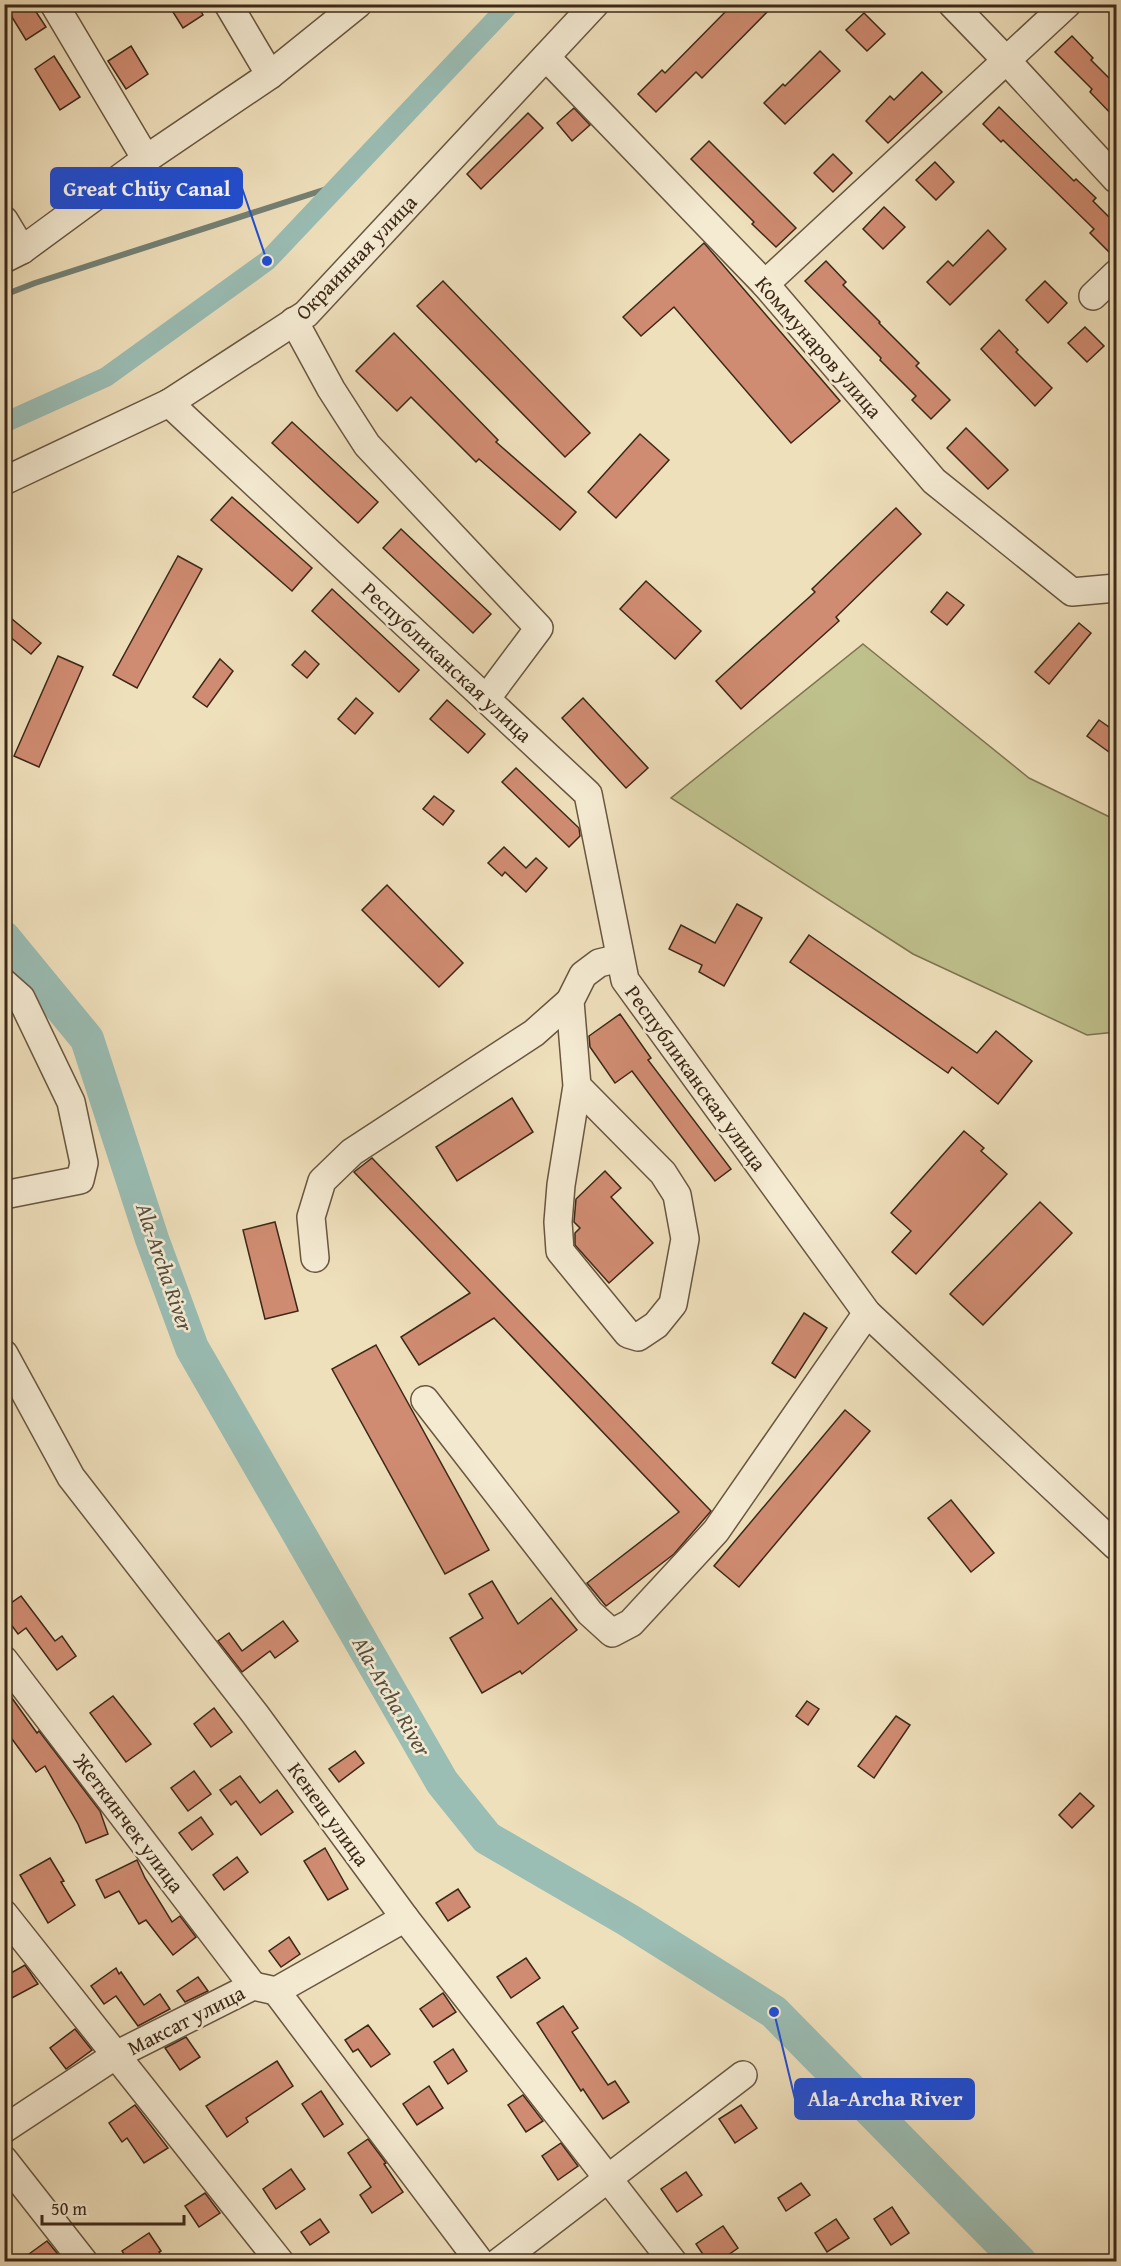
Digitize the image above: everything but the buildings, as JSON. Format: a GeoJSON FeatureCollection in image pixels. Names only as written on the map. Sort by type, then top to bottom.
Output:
{"type":"FeatureCollection","features":[{"type":"Feature","properties":{"kind":"street"},"geometry":{"type":"LineString","coordinates":[[54,4],[146,159]]}},
{"type":"Feature","properties":{"kind":"street"},"geometry":{"type":"LineString","coordinates":[[228,4],[270,75]]}},
{"type":"Feature","properties":{"kind":"street"},"geometry":{"type":"LineString","coordinates":[[4,220],[13,255],[146,159],[270,75],[358,4]]}},
{"type":"Feature","properties":{"kind":"street","name":"Окраинная улица"},"geometry":{"type":"LineString","coordinates":[[4,482],[169,403],[306,314],[595,4]]}},
{"type":"Feature","properties":{"kind":"street"},"geometry":{"type":"LineString","coordinates":[[952,4],[1116,179]]}},
{"type":"Feature","properties":{"kind":"street"},"geometry":{"type":"LineString","coordinates":[[765,284],[1067,4]]}},
{"type":"Feature","properties":{"kind":"street","name":"Коммунаров улица"},"geometry":{"type":"LineString","coordinates":[[546,57],[765,284],[934,481],[1072,592],[1116,588]]}},
{"type":"Feature","properties":{"kind":"street"},"geometry":{"type":"LineString","coordinates":[[1093,296],[1116,274]]}},
{"type":"Feature","properties":{"kind":"street"},"geometry":{"type":"LineString","coordinates":[[294,321],[367,445],[539,628],[486,699]]}},
{"type":"Feature","properties":{"kind":"street","name":"Республиканская улица"},"geometry":{"type":"LineString","coordinates":[[169,403],[588,794],[625,980],[867,1313],[1116,1546]]}},
{"type":"Feature","properties":{"kind":"street"},"geometry":{"type":"LineString","coordinates":[[315,1258],[311,1217],[322,1181],[352,1152],[534,1033],[570,1001],[583,975],[599,963],[620,958]]}},
{"type":"Feature","properties":{"kind":"street"},"geometry":{"type":"LineString","coordinates":[[4,983],[21,998],[71,1102],[84,1163],[80,1180],[4,1195]]}},
{"type":"Feature","properties":{"kind":"street"},"geometry":{"type":"LineString","coordinates":[[570,1001],[577,1086],[561,1185],[558,1222],[560,1251],[628,1334],[638,1336],[656,1325],[673,1304],[686,1239],[677,1195],[663,1173],[577,1086]]}},
{"type":"Feature","properties":{"kind":"street"},"geometry":{"type":"LineString","coordinates":[[425,1400],[590,1613],[612,1633],[631,1623],[716,1531],[867,1313]]}},
{"type":"Feature","properties":{"kind":"street","name":"Кенеш улица"},"geometry":{"type":"LineString","coordinates":[[4,1354],[71,1477],[255,1714],[405,1918],[674,2262]]}},
{"type":"Feature","properties":{"kind":"street","name":"Жеткинчек улица"},"geometry":{"type":"LineString","coordinates":[[4,1660],[480,2262]]}},
{"type":"Feature","properties":{"kind":"street"},"geometry":{"type":"LineString","coordinates":[[4,1914],[280,2262]]}},
{"type":"Feature","properties":{"kind":"street","name":"Максат улица"},"geometry":{"type":"LineString","coordinates":[[4,2129],[116,2055],[265,1988],[405,1918]]}},
{"type":"Feature","properties":{"kind":"street"},"geometry":{"type":"LineString","coordinates":[[499,2262],[743,2075]]}},
{"type":"Feature","properties":{"kind":"street"},"geometry":{"type":"LineString","coordinates":[[4,2160],[84,2262]]}},
{"type":"Feature","properties":{"kind":"green space"},"geometry":{"type":"Polygon","coordinates":[[[863,644],[1029,778],[1116,820],[1116,1032],[1087,1035],[913,954],[671,798],[863,644]]]}},
{"type":"Feature","properties":{"kind":"waterway"},"geometry":{"type":"LineString","coordinates":[[4,423],[106,377],[267,261],[510,4]]}},
{"type":"Feature","properties":{"kind":"waterway"},"geometry":{"type":"LineString","coordinates":[[4,295],[339,185]]}},
{"type":"Feature","properties":{"kind":"waterway","name":"Ala-Archa River"},"geometry":{"type":"LineString","coordinates":[[4,938],[87,1039],[152,1239],[192,1348],[442,1782],[487,1838],[628,1920],[774,2012],[1020,2262]]}},
{"type":"Feature","properties":{"kind":"place","name":"Great Chüy Canal"},"geometry":{"type":"Point","coordinates":[267,261]}},
{"type":"Feature","properties":{"kind":"place","name":"Ala-Archa River"},"geometry":{"type":"Point","coordinates":[774,2012]}}]}
